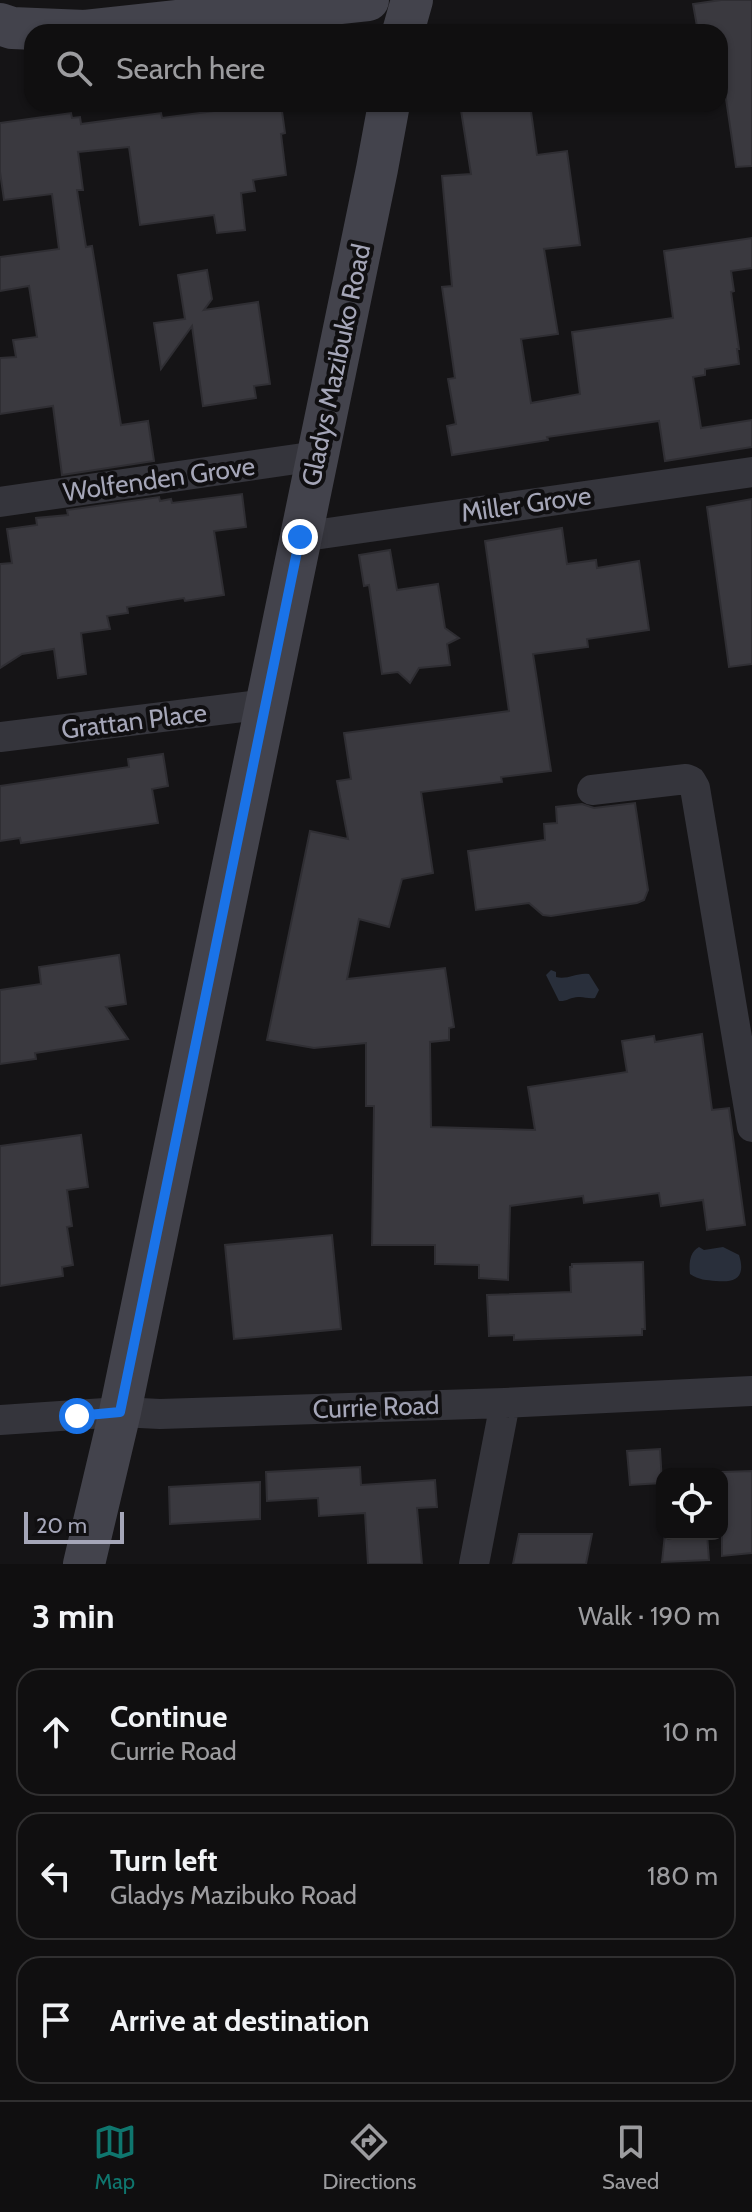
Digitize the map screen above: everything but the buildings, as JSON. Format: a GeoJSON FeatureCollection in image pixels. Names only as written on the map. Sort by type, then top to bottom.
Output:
{"type":"FeatureCollection","features":[{"type":"Feature","properties":{"kind":"street"},"geometry":{"type":"LineString","coordinates":[[149,24],[368,0]]}},
{"type":"Feature","properties":{"kind":"street"},"geometry":{"type":"LineString","coordinates":[[405,24],[412,0]]}},
{"type":"Feature","properties":{"kind":"street"},"geometry":{"type":"LineString","coordinates":[[7,18],[43,24]]}},
{"type":"Feature","properties":{"kind":"street","name":"Gladys Mazibuko Road"},"geometry":{"type":"LineString","coordinates":[[84,1564],[120,1412],[387,112]]}},
{"type":"Feature","properties":{"kind":"street","name":"Wolfenden Grove"},"geometry":{"type":"LineString","coordinates":[[0,502],[317,456]]}},
{"type":"Feature","properties":{"kind":"street","name":"Miller Grove"},"geometry":{"type":"LineString","coordinates":[[300,537],[752,472]]}},
{"type":"Feature","properties":{"kind":"street","name":"Grattan Place"},"geometry":{"type":"LineString","coordinates":[[0,737],[267,704]]}},
{"type":"Feature","properties":{"kind":"street"},"geometry":{"type":"LineString","coordinates":[[592,790],[686,779],[695,788],[752,1127]]}},
{"type":"Feature","properties":{"kind":"street","name":"Currie Road"},"geometry":{"type":"LineString","coordinates":[[0,1420],[120,1412],[160,1414],[505,1403],[752,1391]]}},
{"type":"Feature","properties":{"kind":"street"},"geometry":{"type":"LineString","coordinates":[[474,1564],[505,1403]]}},
{"type":"Feature","properties":{"kind":"water"},"geometry":{"type":"Polygon","coordinates":[[[551,970],[560,978],[589,974],[599,990],[595,998],[577,997],[559,1001],[546,975],[551,970]]]}},
{"type":"Feature","properties":{"kind":"water"},"geometry":{"type":"Polygon","coordinates":[[[699,1247],[704,1250],[723,1247],[739,1255],[741,1269],[738,1277],[716,1281],[690,1274],[691,1255],[699,1247]]]}},
{"type":"Feature","properties":{"kind":"route"},"geometry":{"type":"LineString","coordinates":[[77,1416],[120,1412],[300,537]]}}]}
